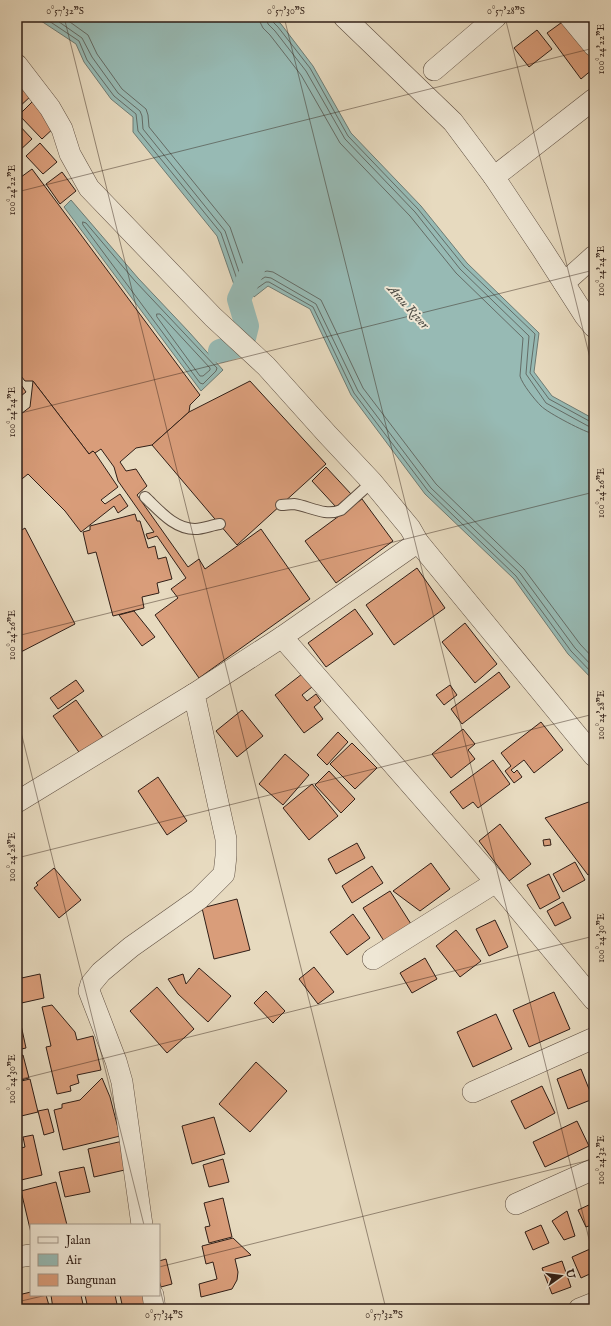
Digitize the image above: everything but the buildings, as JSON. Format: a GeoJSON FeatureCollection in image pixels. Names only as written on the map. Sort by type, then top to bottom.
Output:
{"type":"FeatureCollection","features":[{"type":"Feature","properties":{"kind":"street"},"geometry":{"type":"LineString","coordinates":[[344,17],[453,122],[494,177],[585,316],[594,326]]}},
{"type":"Feature","properties":{"kind":"street"},"geometry":{"type":"LineString","coordinates":[[434,70],[496,17]]}},
{"type":"Feature","properties":{"kind":"street"},"geometry":{"type":"LineString","coordinates":[[570,17],[594,46]]}},
{"type":"Feature","properties":{"kind":"street"},"geometry":{"type":"LineString","coordinates":[[17,65],[50,108],[62,129],[70,154],[89,188],[214,317],[266,366],[372,482],[410,528],[418,542],[594,756]]}},
{"type":"Feature","properties":{"kind":"street"},"geometry":{"type":"LineString","coordinates":[[494,177],[594,99]]}},
{"type":"Feature","properties":{"kind":"street"},"geometry":{"type":"LineString","coordinates":[[564,283],[594,256]]}},
{"type":"Feature","properties":{"kind":"street"},"geometry":{"type":"LineString","coordinates":[[17,802],[194,694],[282,636],[418,542]]}},
{"type":"Feature","properties":{"kind":"street"},"geometry":{"type":"LineString","coordinates":[[282,636],[496,882],[594,1000]]}},
{"type":"Feature","properties":{"kind":"street"},"geometry":{"type":"LineString","coordinates":[[142,1224],[122,1082],[116,1061],[89,990],[91,984],[101,972],[131,947],[199,899],[224,874],[226,839],[194,694]]}},
{"type":"Feature","properties":{"kind":"street"},"geometry":{"type":"LineString","coordinates":[[373,959],[496,882]]}},
{"type":"Feature","properties":{"kind":"street"},"geometry":{"type":"LineString","coordinates":[[473,1092],[594,1038]]}},
{"type":"Feature","properties":{"kind":"street"},"geometry":{"type":"LineString","coordinates":[[516,1204],[594,1169]]}},
{"type":"Feature","properties":{"kind":"street"},"geometry":{"type":"LineString","coordinates":[[17,1257],[30,1255]]}},
{"type":"Feature","properties":{"kind":"street"},"geometry":{"type":"LineString","coordinates":[[153,1296],[155,1309]]}},
{"type":"Feature","properties":{"kind":"street"},"geometry":{"type":"LineString","coordinates":[[579,1309],[594,1302]]}},
{"type":"Feature","properties":{"kind":"lane"},"geometry":{"type":"LineString","coordinates":[[281,505],[293,504],[317,511],[337,512],[372,482]]}},
{"type":"Feature","properties":{"kind":"lane"},"geometry":{"type":"LineString","coordinates":[[145,497],[168,518],[182,527],[196,529],[220,524]]}},
{"type":"Feature","properties":{"kind":"water","name":"Arau River"},"geometry":{"type":"Polygon","coordinates":[[[35,17],[273,17],[281,24],[313,66],[351,133],[421,206],[467,263],[539,333],[534,372],[552,396],[594,419],[594,681],[568,654],[514,579],[425,494],[351,395],[310,309],[268,286],[254,297],[248,282],[239,299],[217,236],[133,132],[133,117],[111,99],[84,62],[76,44],[35,17]]]}},
{"type":"Feature","properties":{"kind":"water"},"geometry":{"type":"Polygon","coordinates":[[[71,200],[138,278],[223,370],[201,391],[64,207],[71,200]]]}},
{"type":"Feature","properties":{"kind":"waterway"},"geometry":{"type":"LineString","coordinates":[[244,338],[247,326],[239,299],[253,269]]}},
{"type":"Feature","properties":{"kind":"waterway"},"geometry":{"type":"LineString","coordinates":[[220,351],[240,345]]}}]}
